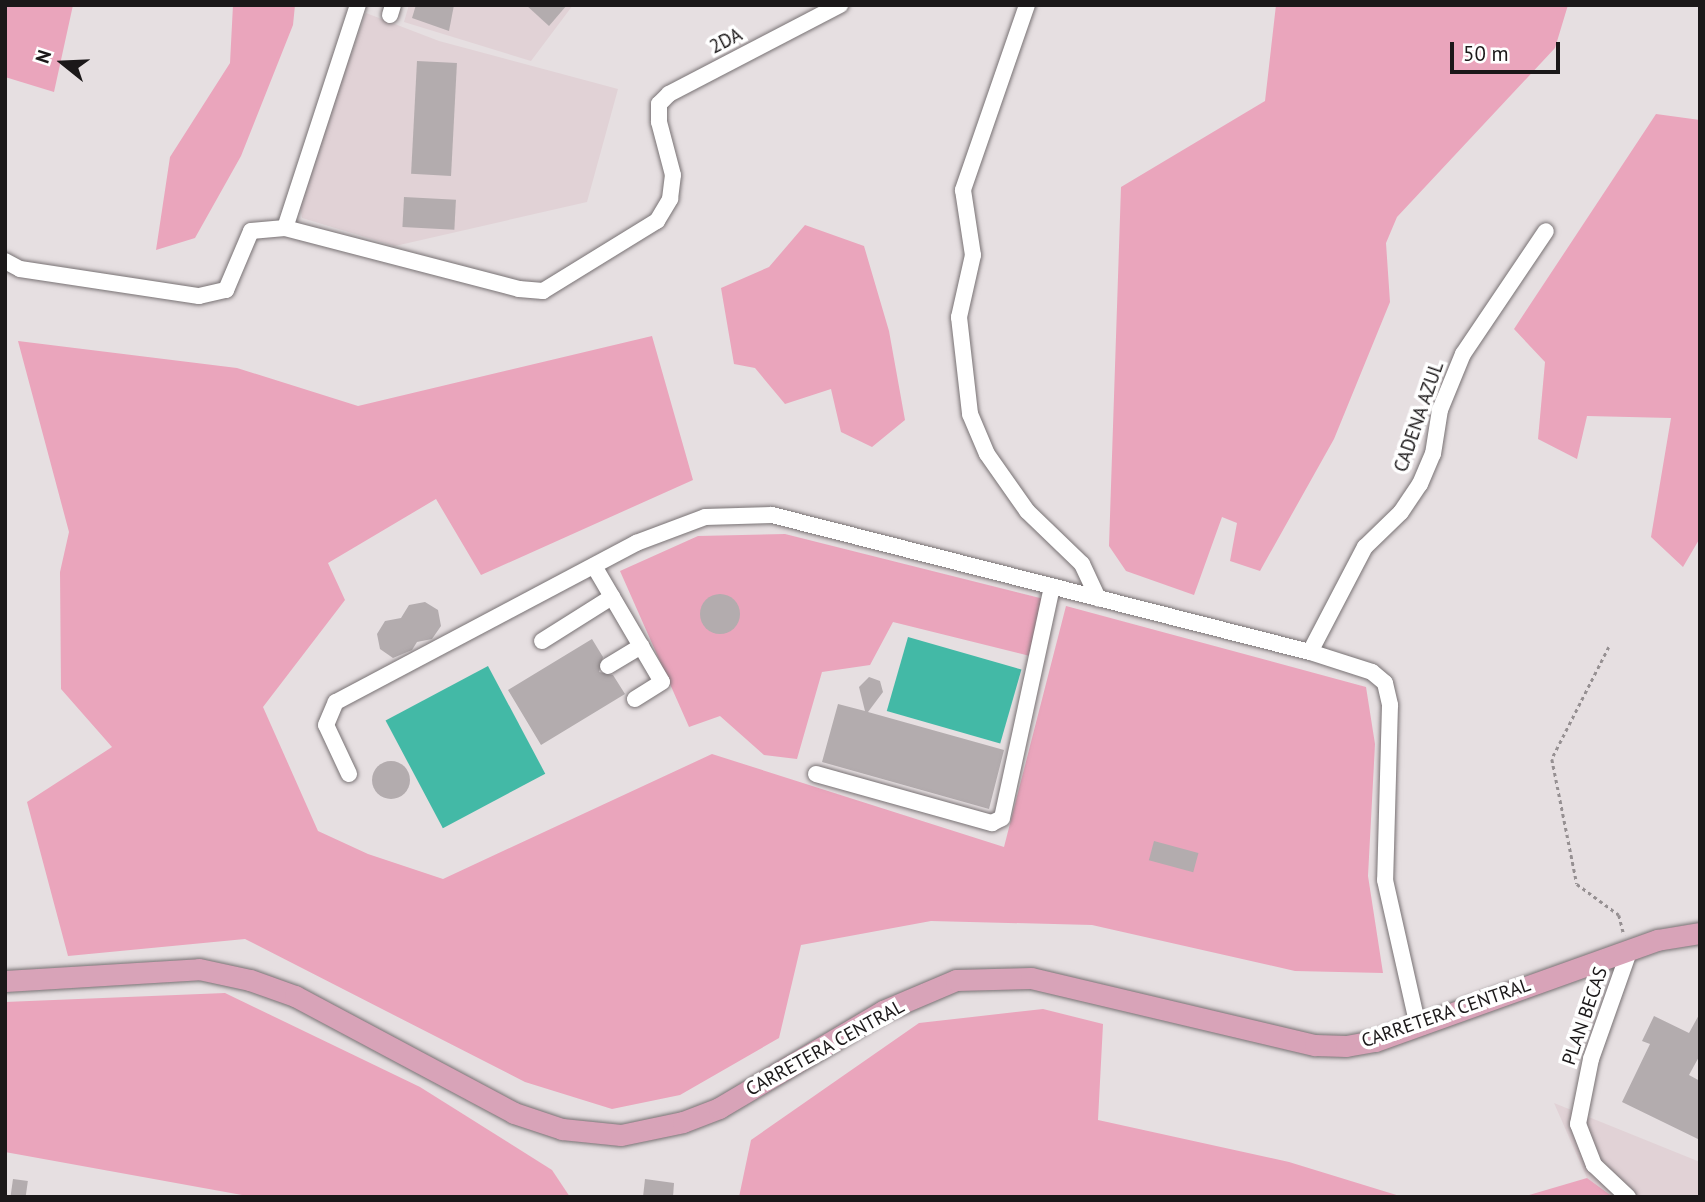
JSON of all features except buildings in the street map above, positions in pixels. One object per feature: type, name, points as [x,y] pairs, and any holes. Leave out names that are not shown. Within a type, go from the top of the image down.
[{"type":"main road","name":"CARRETERA CENTRAL","points":[[5,981],[200,968],[250,980],[295,996],[514,1113],[562,1129],[621,1135],[683,1122],[719,1108],[883,1011],[956,980],[1031,978],[1315,1045],[1375,1041],[1629,949],[1700,933]]},
{"type":"street","points":[[5,261],[20,269],[199,296],[226,290],[251,231],[285,228],[358,5]]},
{"type":"street","name":"2DA","points":[[285,228],[519,289],[542,291],[657,221],[670,199],[673,175],[659,122],[659,104],[669,94],[840,5]]},
{"type":"street","points":[[1027,5],[963,190],[973,255],[959,317],[970,414],[988,454],[1027,511],[1082,564],[1098,599]]},
{"type":"street","name":"CADENA AZUL","points":[[1310,652],[1365,547],[1401,512],[1420,484],[1433,454],[1440,410],[1463,354],[1546,231]]},
{"type":"street","points":[[349,774],[326,725],[336,702],[636,543],[705,517],[772,515],[1310,652],[1372,672],[1385,683],[1390,705],[1385,880],[1418,1026]]},
{"type":"street","points":[[594,566],[662,682],[635,699]]},
{"type":"street","points":[[816,774],[992,823],[1002,818],[1052,587]]},
{"type":"street","points":[[542,641],[612,597]]},
{"type":"street","points":[[608,666],[641,646]]},
{"type":"street","name":"PLAN BECAS","points":[[1628,1197],[1594,1165],[1584,1147],[1578,1124],[1581,1096],[1629,949]]},
{"type":"path","points":[[1609,647],[1552,759],[1577,884],[1619,915],[1629,949]]},
{"type":"shaded area","points":[[5,5],[73,5],[54,92],[5,77]]},
{"type":"shaded area","points":[[233,5],[295,5],[293,25],[241,156],[195,238],[156,250],[170,157],[230,63]]},
{"type":"shaded area","points":[[409,5],[573,5],[531,61],[404,22]]},
{"type":"shaded area","points":[[1276,5],[1568,5],[1555,48],[1397,217],[1386,243],[1390,302],[1334,439],[1260,571],[1230,561],[1237,523],[1222,517],[1194,595],[1126,571],[1109,546],[1121,187],[1265,101]]},
{"type":"shaded area","points":[[366,13],[439,41],[618,89],[587,202],[395,246],[302,218],[299,197]]},
{"type":"shaded area","points":[[1656,114],[1700,120],[1700,538],[1683,567],[1651,537],[1671,418],[1587,416],[1577,459],[1538,439],[1545,362],[1514,329]]},
{"type":"shaded area","points":[[805,225],[864,246],[889,331],[905,420],[872,447],[841,432],[831,389],[785,404],[755,368],[734,364],[721,288],[769,267]]},
{"type":"shaded area","points":[[652,336],[693,480],[481,575],[436,499],[328,563],[345,600],[263,707],[318,831],[368,854],[443,879],[712,754],[1004,847],[1066,606],[1366,687],[1375,744],[1368,876],[1383,973],[1295,971],[1092,925],[931,921],[801,945],[779,1038],[680,1095],[612,1109],[525,1082],[245,939],[68,956],[27,802],[112,747],[61,689],[60,572],[69,532],[18,341],[237,368],[358,406]]},
{"type":"shaded area","points":[[785,534],[1044,599],[1030,656],[893,622],[870,665],[822,672],[797,759],[764,755],[720,716],[689,727],[620,571],[698,536]]},
{"type":"shaded area","points":[[908,637],[1021,670],[1000,744],[887,711]]},
{"type":"shaded area","points":[[488,666],[545,774],[443,828],[386,720]]},
{"type":"shaded area","points":[[225,993],[420,1087],[552,1170],[570,1197],[253,1197],[5,1152],[5,1002]]},
{"type":"shaded area","points":[[1043,1009],[1103,1024],[1098,1120],[1289,1162],[1403,1197],[739,1197],[751,1140],[919,1023]]},
{"type":"shaded area","points":[[1554,1103],[1700,1162],[1700,1197],[1613,1197],[1587,1178]]},
{"type":"shaded area","points":[[1587,1178],[1613,1197],[1522,1197]]}]
